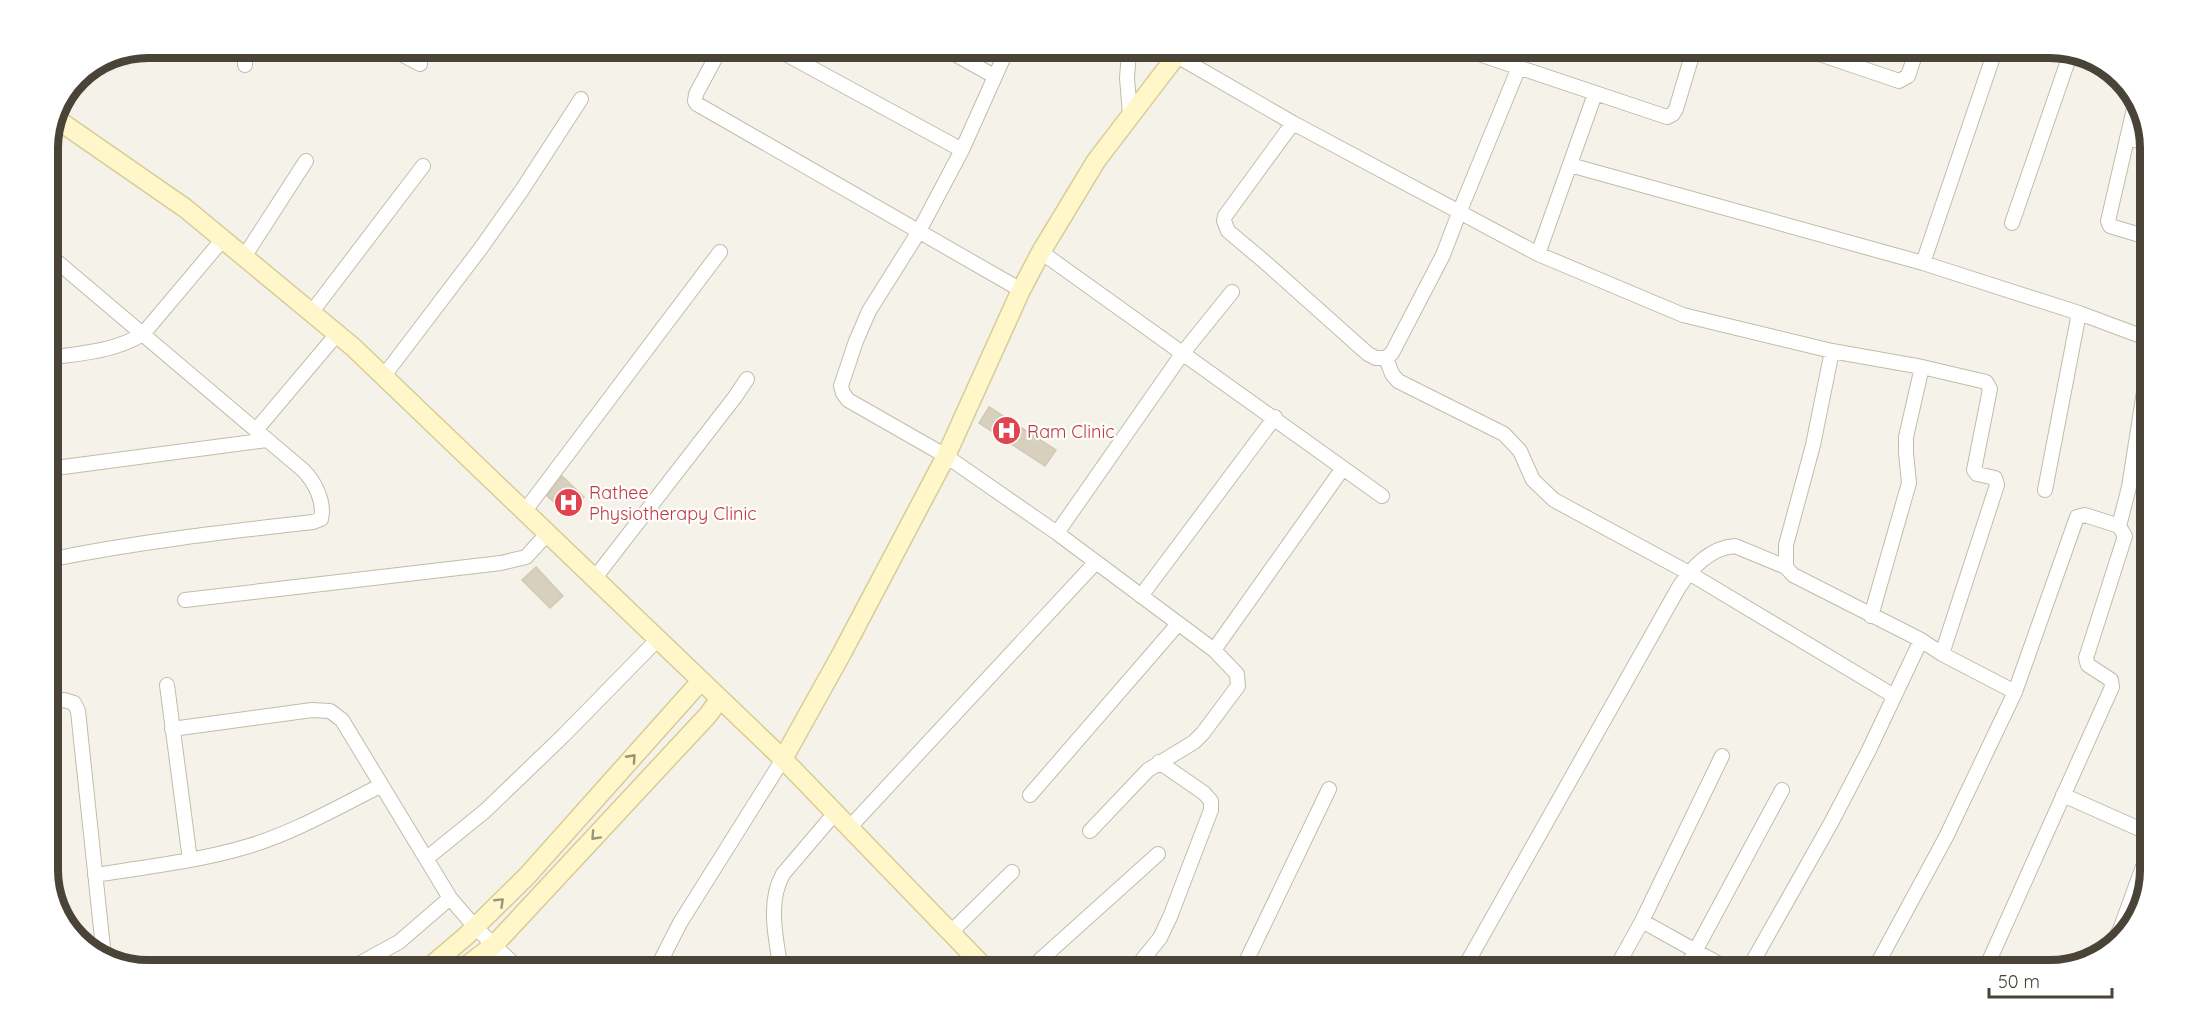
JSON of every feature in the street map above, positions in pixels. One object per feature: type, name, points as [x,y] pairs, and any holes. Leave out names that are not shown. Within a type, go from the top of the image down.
[{"type":"street","points":[[410,59],[420,64]]},
{"type":"street","points":[[715,59],[696,94],[697,104],[918,233],[1021,290]]},
{"type":"street","points":[[795,59],[962,150]]},
{"type":"street","points":[[964,59],[994,76]]},
{"type":"street","points":[[1002,59],[962,150],[918,233],[869,312],[856,341],[841,386],[848,400],[946,456],[1057,532],[1214,650],[1235,670],[1239,677],[1238,686],[1199,738],[1148,770],[1090,831]]},
{"type":"street","points":[[1128,59],[1127,78],[1130,114]]},
{"type":"street","points":[[662,959],[680,923],[783,759],[842,653],[946,456],[1021,290],[1041,252],[1096,160],[1174,59]]},
{"type":"street","points":[[1186,59],[1293,123],[1538,254],[1683,315],[1832,351],[1980,379],[1988,384],[1990,389],[1974,470],[1977,474],[1992,476],[1997,481],[1992,504],[1942,654]]},
{"type":"street","points":[[1495,59],[1663,116],[1671,116],[1677,106],[1691,59]]},
{"type":"street","points":[[1839,59],[1899,81],[1908,76],[1913,59]]},
{"type":"street","points":[[1923,263],[1992,59]]},
{"type":"street","points":[[2012,223],[2068,60]]},
{"type":"street","points":[[1293,123],[1225,216],[1225,226],[1368,354],[1376,358],[1386,358],[1392,353],[1451,238],[1459,213],[1519,67]]},
{"type":"street","points":[[1538,254],[1595,94]]},
{"type":"street","points":[[384,377],[481,248],[581,99]]},
{"type":"street","points":[[2133,113],[2108,216],[2109,224],[2116,230],[2140,236]]},
{"type":"street","points":[[63,123],[185,208],[337,334],[783,759],[977,959]]},
{"type":"street","points":[[2127,138],[2140,141]]},
{"type":"street","points":[[244,257],[306,161]]},
{"type":"street","points":[[1570,165],[1923,263],[2079,313],[2140,336]]},
{"type":"street","points":[[311,313],[423,166]]},
{"type":"street","points":[[59,357],[104,351],[126,344],[143,334],[223,238]]},
{"type":"street","points":[[524,512],[720,252]]},
{"type":"street","points":[[1041,252],[1182,354],[1275,417],[1382,496]]},
{"type":"street","points":[[59,263],[312,480],[318,493],[322,514],[321,519],[313,522],[200,534],[59,558]]},
{"type":"street","points":[[1057,532],[1182,354],[1232,292]]},
{"type":"street","points":[[2045,490],[2079,313]]},
{"type":"street","points":[[59,467],[262,435],[337,334]]},
{"type":"street","points":[[1786,567],[1786,545],[1813,445],[1832,351]]},
{"type":"street","points":[[1386,358],[1392,374],[1398,381],[1504,434],[1520,451],[1533,480],[1554,500],[1689,573],[1894,696]]},
{"type":"street","points":[[1871,616],[1909,483],[1906,437],[1922,367]]},
{"type":"street","points":[[594,579],[747,379]]},
{"type":"street","points":[[1140,596],[1275,417]]},
{"type":"street","points":[[2119,526],[2129,487],[2140,417]]},
{"type":"street","points":[[1214,650],[1343,468]]},
{"type":"street","points":[[1880,959],[1946,837],[2015,692],[2078,516],[2085,514],[2119,526],[2124,532],[2125,539],[2086,658],[2088,665],[2111,680],[2112,687],[1990,959]]},
{"type":"street","points":[[185,600],[501,563],[523,558],[547,534]]},
{"type":"street","points":[[1469,959],[1663,614],[1689,573],[1700,562],[1726,547],[1743,549],[1786,567],[1793,575],[1921,640],[1942,654],[2015,692]]},
{"type":"street","points":[[849,828],[1096,562]]},
{"type":"street","points":[[1030,795],[1178,624]]},
{"type":"street","points":[[427,858],[485,811],[564,735],[657,639]]},
{"type":"street","points":[[1754,959],[1831,823],[1868,752],[1921,640]]},
{"type":"street","points":[[439,959],[527,876],[700,682]]},
{"type":"street","points":[[167,684],[190,860]]},
{"type":"street","points":[[475,959],[495,944],[719,700]]},
{"type":"street","points":[[59,701],[74,703],[78,711],[103,946]]},
{"type":"street","points":[[172,729],[312,710],[330,711],[342,720],[450,898],[507,959]]},
{"type":"street","points":[[1621,959],[1642,921],[1722,756]]},
{"type":"street","points":[[1143,959],[1160,938],[1170,917],[1211,810],[1211,801],[1204,793],[1159,762]]},
{"type":"street","points":[[95,875],[190,860],[251,845],[309,822],[380,786]]},
{"type":"street","points":[[1247,959],[1329,789]]},
{"type":"street","points":[[1691,959],[1782,790]]},
{"type":"street","points":[[2063,795],[2140,829]]},
{"type":"street","points":[[780,959],[774,906],[776,888],[783,874],[835,813]]},
{"type":"street","points":[[1041,959],[1158,854]]},
{"type":"street","points":[[951,932],[1012,872]]},
{"type":"street","points":[[2123,922],[2140,876]]},
{"type":"street","points":[[368,959],[399,942],[450,898]]},
{"type":"street","points":[[1642,921],[1711,959]]},
{"type":"building","points":[[989,407],[1056,450],[1045,466],[979,423]]},
{"type":"building","points":[[562,476],[584,497],[568,515],[547,496]]},
{"type":"building","points":[[536,567],[563,596],[550,608],[522,580]]},
{"type":"place","name":"Ram Clinic","points":[[1006,431]]},
{"type":"place","name":"Rathee Physiotherapy Clinic","points":[[568,502]]}]
